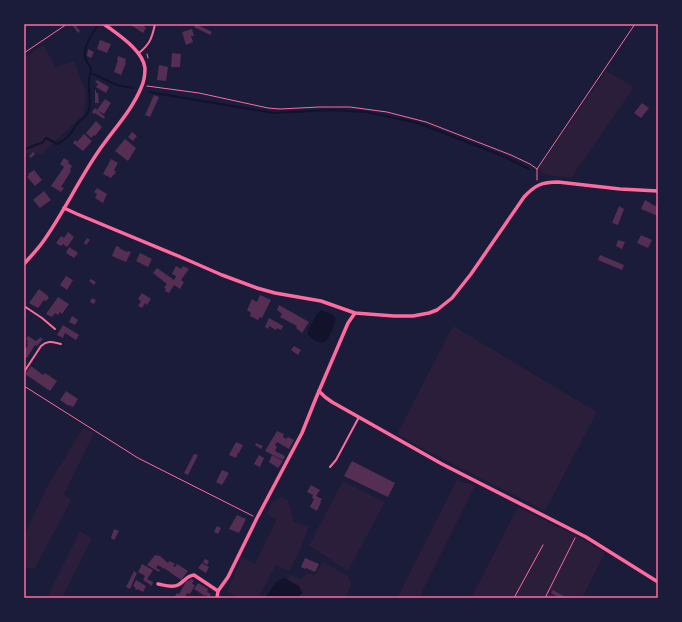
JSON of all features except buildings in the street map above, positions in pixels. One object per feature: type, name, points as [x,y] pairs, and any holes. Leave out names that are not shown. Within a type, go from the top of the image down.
[{"type":"street","points":[[24,264],[41,244],[98,151],[130,107],[144,81],[145,66],[139,53],[105,24]]},
{"type":"street","points":[[64,208],[256,288],[321,301],[355,313],[413,316],[437,310],[452,298],[471,274],[524,197],[533,188],[548,182],[558,182],[620,189],[658,191]]},
{"type":"street","points":[[217,598],[218,591],[228,577],[302,433],[348,323],[355,313]]},
{"type":"street","points":[[319,390],[325,397],[359,417],[442,464],[586,537],[658,582]]},
{"type":"street","points":[[158,584],[173,586],[177,585],[185,578],[194,575],[218,591]]},
{"type":"lane","points":[[139,53],[152,38],[156,24]]},
{"type":"lane","points":[[24,306],[55,329]]},
{"type":"lane","points":[[24,372],[44,343],[48,341],[61,344]]},
{"type":"lane","points":[[330,467],[336,460],[359,417]]},
{"type":"path","points":[[24,53],[67,24]]},
{"type":"path","points":[[539,185],[537,169],[635,24]]},
{"type":"path","points":[[147,86],[199,93],[268,108],[350,107],[386,112],[426,122],[511,155],[537,169]]},
{"type":"path","points":[[24,386],[138,458],[257,518]]},
{"type":"path","points":[[545,598],[575,538]]},
{"type":"path","points":[[514,598],[543,545]]},
{"type":"shaded area","points":[[43,45],[56,67],[74,61],[86,92],[84,114],[42,154],[26,153],[24,149],[24,58]]},
{"type":"shaded area","points":[[606,71],[634,87],[571,178],[541,173],[539,168]]},
{"type":"shaded area","points":[[321,310],[333,314],[335,317],[334,327],[324,342],[313,339],[308,334],[308,329]]},
{"type":"shaded area","points":[[453,326],[597,412],[545,511],[419,447],[397,434]]},
{"type":"shaded area","points":[[83,428],[94,433],[64,494],[71,500],[35,568],[30,569],[24,566],[24,536],[48,485]]},
{"type":"shaded area","points":[[457,480],[475,486],[419,598],[397,598]]},
{"type":"shaded area","points":[[343,481],[385,502],[348,571],[309,545]]},
{"type":"shaded area","points":[[282,497],[288,500],[294,522],[309,526],[299,553],[289,571],[276,565],[258,598],[239,598],[227,591],[242,557],[255,564],[276,520],[267,514],[269,508],[272,503]]},
{"type":"shaded area","points":[[518,507],[584,540],[605,553],[582,598],[471,598]]},
{"type":"shaded area","points":[[80,531],[92,538],[62,598],[55,598],[48,595]]},
{"type":"shaded area","points":[[323,562],[347,575],[352,584],[345,598],[298,598],[302,593],[299,587],[287,580],[290,575],[300,579],[308,573],[315,575]]},
{"type":"shaded area","points":[[284,578],[299,586],[302,593],[298,598],[265,598],[276,582]]},
{"type":"waterway","points":[[24,150],[42,143],[46,138],[57,144],[68,136],[73,131],[77,123],[86,116],[90,106],[89,80],[91,69],[86,60],[85,51],[88,41],[99,24]]},
{"type":"waterway","points":[[90,74],[117,85],[133,88]]},
{"type":"waterway","points":[[149,92],[273,113],[332,110],[366,112],[418,123],[503,156],[529,169]]}]
